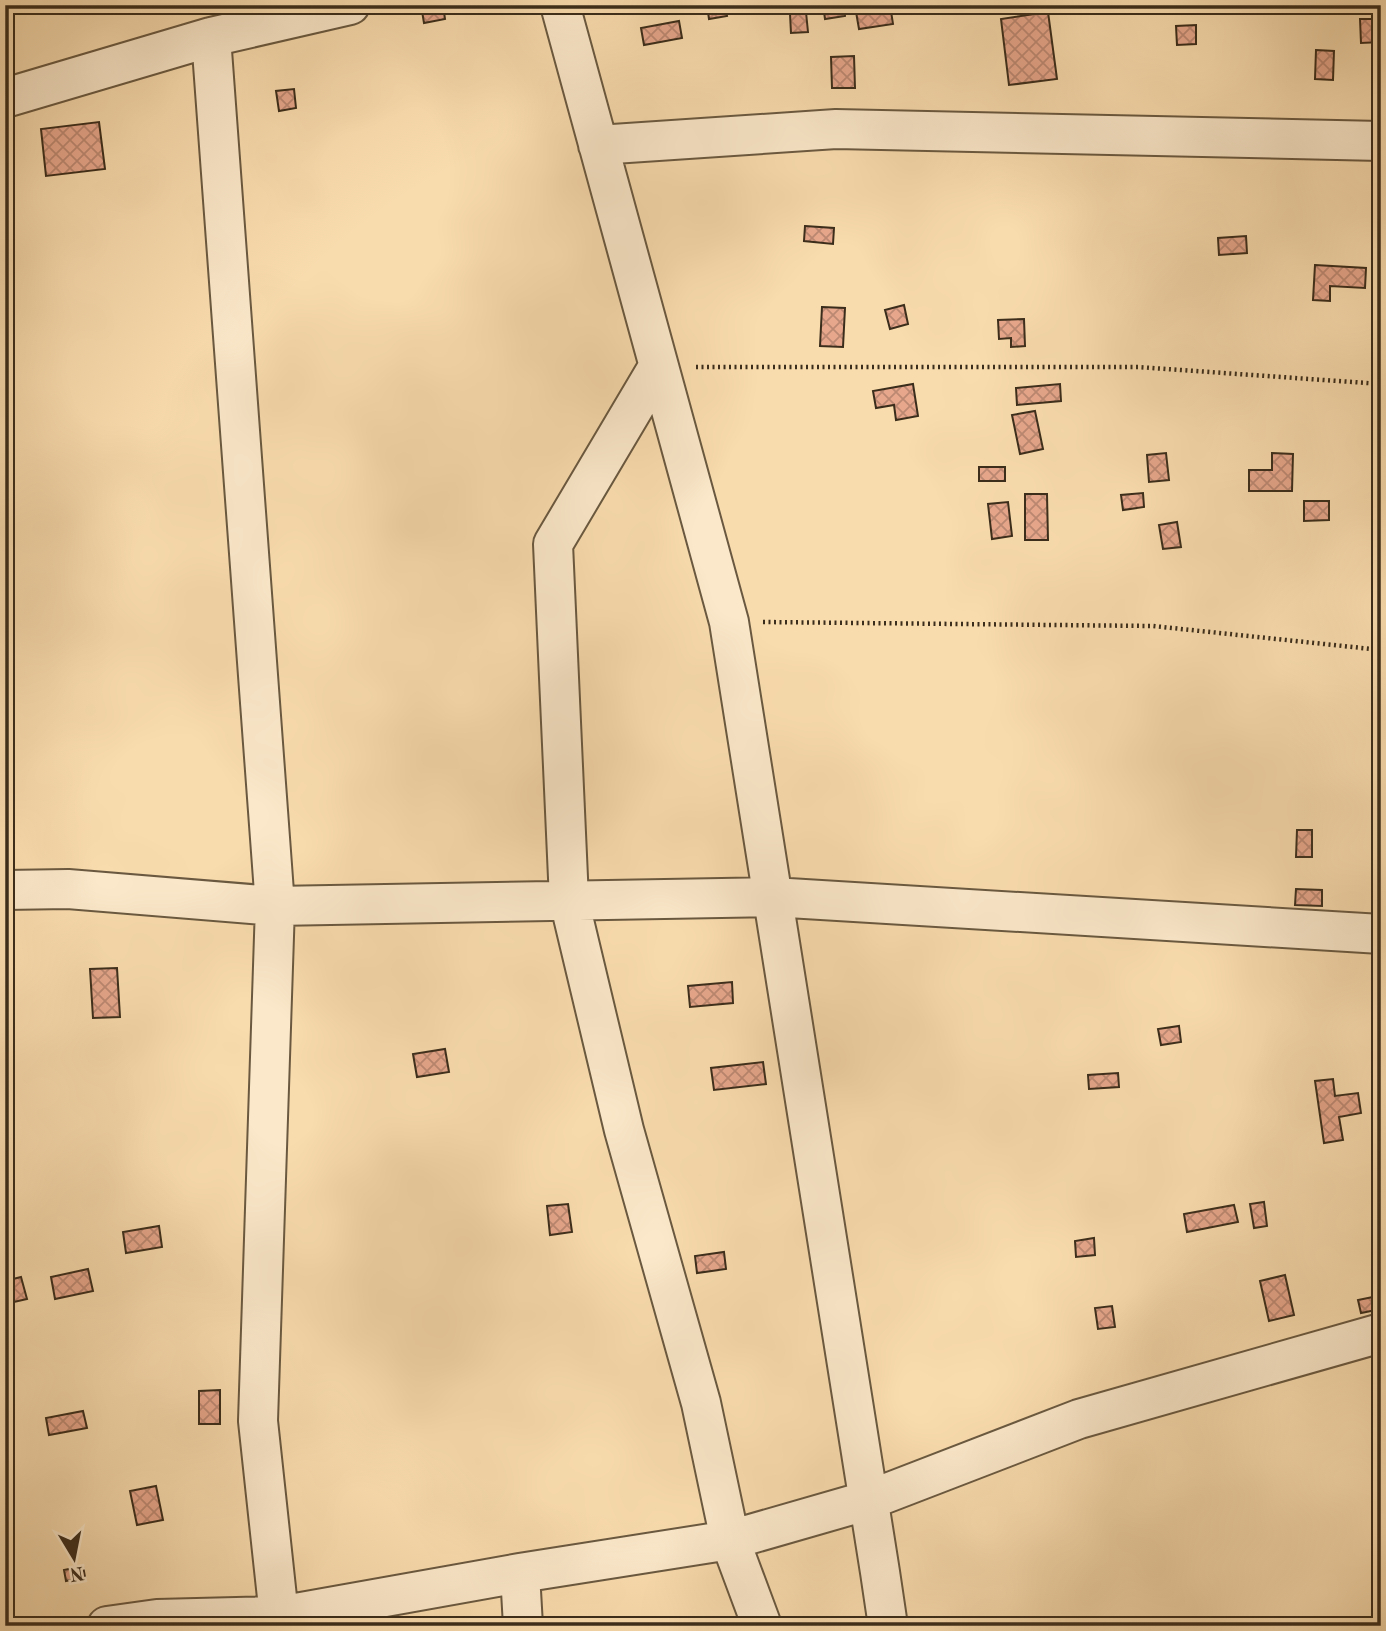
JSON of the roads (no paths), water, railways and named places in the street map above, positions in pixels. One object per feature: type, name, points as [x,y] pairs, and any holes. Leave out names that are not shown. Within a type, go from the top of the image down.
[{"type":"street","points":[[5,98],[211,37],[350,5]]},
{"type":"street","points":[[560,5],[729,622],[888,1626]]},
{"type":"street","points":[[211,37],[275,906],[258,1421],[279,1621]]},
{"type":"street","points":[[598,145],[836,129],[1381,141]]},
{"type":"street","points":[[658,367],[553,544],[569,900],[624,1130],[701,1402],[730,1540],[762,1626]]},
{"type":"street","points":[[5,890],[68,889],[275,906],[772,897],[1381,934]]},
{"type":"street","points":[[107,1626],[157,1619],[279,1621],[520,1573],[730,1540],[869,1500],[1079,1419],[1381,1332]]},
{"type":"street","points":[[520,1573],[523,1626]]}]
